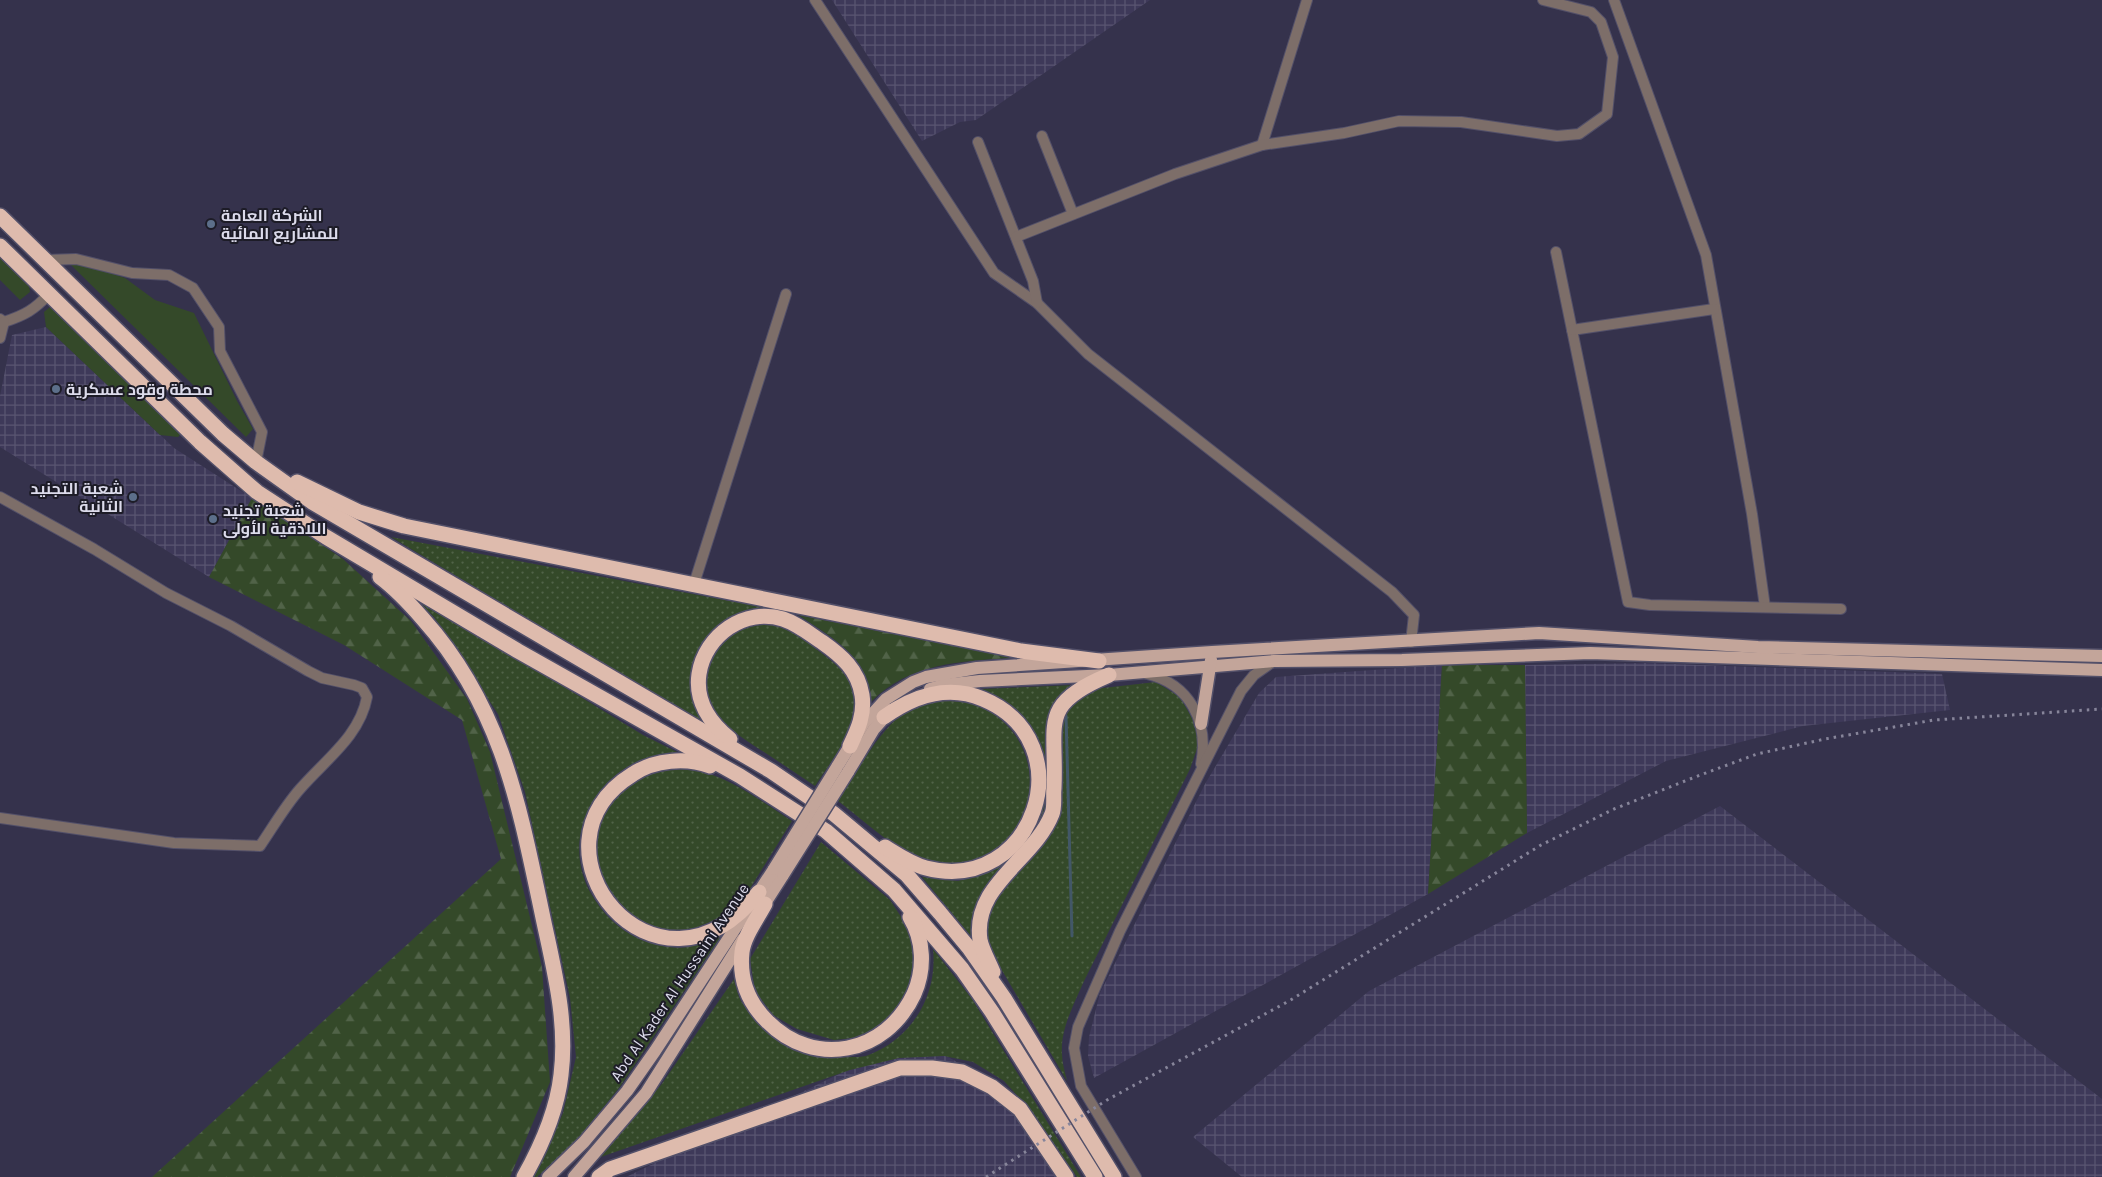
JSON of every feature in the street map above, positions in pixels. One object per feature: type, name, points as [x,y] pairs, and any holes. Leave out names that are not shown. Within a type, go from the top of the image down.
[{"type":"highway","points":[[0,216],[223,434],[256,462],[312,502],[771,771],[834,814],[911,862],[924,868],[952,871],[979,866],[1004,853],[1014,844],[1030,821],[1038,795],[1038,767],[1035,754],[1026,735],[1013,719],[1003,710],[978,696],[950,692],[922,696],[909,701],[884,717]]},
{"type":"highway","points":[[0,246],[226,465],[257,492],[326,537],[518,651],[740,776],[826,831],[894,890],[962,969],[992,1012],[1095,1177]]},
{"type":"highway","points":[[256,462],[359,512],[404,526],[1022,651],[1098,661]]},
{"type":"highway","points":[[326,537],[387,582],[433,630],[473,687],[505,759],[519,806],[555,976],[561,1016],[563,1048],[557,1098],[548,1130],[524,1177]]},
{"type":"highway","points":[[771,771],[715,726],[708,717],[700,698],[699,676],[709,646],[723,631],[741,621],[756,617],[771,617],[791,622],[844,658],[856,675],[862,700],[860,725],[850,746]]},
{"type":"highway","points":[[1004,998],[980,940],[981,915],[989,894],[1041,836],[1052,813],[1054,727],[1059,709],[1066,698],[1083,686],[1109,675]]},
{"type":"highway","points":[[740,776],[692,761],[663,763],[635,772],[614,788],[597,813],[590,839],[590,865],[599,890],[614,912],[637,928],[665,938],[694,938],[722,928],[762,898]]},
{"type":"highway","points":[[834,814],[907,875],[969,948],[1004,998],[1114,1177]]},
{"type":"highway","points":[[762,898],[742,951],[743,980],[748,996],[756,1009],[772,1026],[788,1038],[806,1047],[824,1050],[841,1049],[858,1046],[889,1029],[900,1017],[918,985],[922,965],[918,930],[894,890]]},
{"type":"highway","points":[[599,1177],[610,1169],[900,1068],[932,1068],[962,1072],[992,1087],[1020,1109],[1066,1177]]},
{"type":"main road","points":[[843,769],[850,746],[864,724],[886,699],[913,682],[926,677],[976,668],[1539,633],[1758,647],[2102,656]]},
{"type":"main road","points":[[1201,724],[1212,652]]},
{"type":"main road","points":[[843,769],[884,717],[906,699],[920,692],[944,685],[980,681],[1142,673],[1274,661],[1402,660],[1590,653],[2102,670]]},
{"type":"main road","name":"Abd Al Kader Al Hussaini Avenue","points":[[574,1177],[646,1093],[762,898],[843,769]]},
{"type":"main road","name":"Abd Al Kader Al Hussaini Avenue","points":[[548,1177],[584,1142],[627,1091],[762,898]]},
{"type":"street","points":[[815,0],[994,273],[1037,303],[1088,354],[1392,592],[1414,615],[1411,642]]},
{"type":"street","points":[[1262,145],[1307,0]]},
{"type":"street","points":[[1016,236],[1175,174],[1262,145],[1344,133],[1399,121],[1461,122],[1556,136],[1579,134],[1607,114],[1613,57],[1602,22],[1591,12],[1543,0]]},
{"type":"street","points":[[1614,0],[1706,255],[1714,309],[1752,514],[1764,607]]},
{"type":"street","points":[[1042,136],[1073,214]]},
{"type":"street","points":[[978,142],[1033,281],[1037,303]]},
{"type":"street","points":[[1556,252],[1628,602],[1650,606],[1841,608]]},
{"type":"street","points":[[46,260],[76,258],[132,273],[169,274],[194,288],[219,327],[220,351],[262,432],[256,462]]},
{"type":"street","points":[[0,338],[2,320],[23,316],[35,308],[49,294]]},
{"type":"street","points":[[694,584],[786,294]]},
{"type":"street","points":[[1572,330],[1714,309]]},
{"type":"street","points":[[0,497],[308,671],[322,678],[354,684],[362,688],[367,696],[359,723],[347,739],[299,790],[260,846],[174,843],[0,818]]},
{"type":"street","points":[[1136,1177],[1081,1086],[1074,1048],[1078,1027],[1120,931],[1242,691],[1254,675],[1274,661]]},
{"type":"street","points":[[1142,673],[1158,676],[1186,696],[1195,710],[1201,724],[1204,747],[1198,777]]},
{"type":"shaded area","points":[[832,0],[1150,0],[976,120],[960,122],[922,141]]},
{"type":"shaded area","points":[[46,327],[174,448],[252,498],[209,577],[0,447],[0,396],[12,335]]},
{"type":"shaded area","points":[[1648,663],[1942,674],[1950,710],[1803,726],[1666,761],[1527,833],[1525,665]]},
{"type":"shaded area","points":[[1442,665],[1428,894],[1094,1078],[1088,1056],[1089,1037],[1100,993],[1205,784],[1259,693],[1276,677]]},
{"type":"shaded area","points":[[1720,806],[2102,1099],[2102,1177],[1242,1177],[1193,1137],[1369,991]]},
{"type":"shaded area","points":[[932,1048],[1007,1090],[1062,1177],[626,1177],[864,1062]]},
{"type":"green space","points":[[0,258],[29,286],[30,292],[20,300],[0,280]]},
{"type":"green space","points":[[78,262],[125,278],[155,300],[194,313],[237,401],[253,429],[246,437],[71,265]]},
{"type":"green space","points":[[50,307],[181,434],[178,437],[160,435],[46,327],[44,312]]},
{"type":"green space","points":[[252,498],[343,559],[411,621],[467,699],[490,752],[542,967],[550,1082],[510,1177],[152,1177],[501,859],[462,720],[344,645],[209,577]]},
{"type":"green space","points":[[391,537],[767,608],[748,612],[725,622],[712,637],[697,666],[691,684],[691,693],[704,724]]},
{"type":"green space","points":[[407,591],[643,735],[679,753],[638,761],[620,772],[604,786],[592,803],[584,821],[580,841],[580,861],[585,881],[595,900],[611,920],[631,935],[652,943],[678,948],[697,945],[721,936],[619,1088],[578,1139],[537,1177],[534,1177],[563,1113],[576,1057],[570,998],[525,792],[498,714],[434,617]]},
{"type":"green space","points":[[798,615],[1013,658],[937,666],[902,679],[886,689],[871,702],[866,678],[853,656],[827,634]]},
{"type":"green space","points":[[767,624],[795,634],[808,643],[838,667],[852,685],[855,698],[855,712],[846,739],[815,786],[738,734],[717,714],[710,702],[707,688],[708,673],[714,656],[723,642],[743,629]]},
{"type":"green space","points":[[1442,665],[1525,665],[1527,833],[1428,894]]},
{"type":"green space","points":[[1156,682],[1180,697],[1193,720],[1199,743],[1190,769],[1085,979],[1069,1016],[1062,1045],[1062,1061],[1067,1081],[1000,967],[986,935],[986,914],[997,895],[1042,846],[1061,815],[1062,727],[1070,703],[1094,689]]},
{"type":"green space","points":[[1074,685],[1059,696],[1053,705],[1046,727],[1049,802],[1047,815],[1038,831],[998,874],[977,904],[973,922],[975,941],[922,877],[958,881],[984,873],[1008,861],[1030,836],[1042,809],[1045,768],[1043,760],[1017,715],[1000,699],[980,689]]},
{"type":"green space","points":[[949,700],[976,705],[1001,720],[1018,740],[1028,763],[1030,788],[1024,813],[1011,835],[991,852],[964,862],[940,864],[926,861],[904,851],[880,835],[838,801],[875,743],[893,722],[919,706]]},
{"type":"green space","points":[[677,768],[693,770],[723,779],[792,821],[749,890],[733,908],[718,919],[690,930],[670,931],[650,927],[633,920],[607,893],[594,850],[598,825],[607,806],[623,789],[644,776]]},
{"type":"green space","points":[[821,842],[890,900],[911,932],[916,951],[907,992],[892,1020],[871,1036],[834,1040],[797,1029],[773,1015],[755,991],[750,959]]},
{"type":"green space","points":[[933,949],[972,999],[1081,1177],[1077,1177],[1032,1112],[1004,1081],[973,1062],[944,1056],[899,1058],[850,1070],[595,1159],[661,1085],[734,979],[740,999],[748,1010],[765,1026],[796,1049],[812,1056],[866,1056],[882,1049],[896,1039],[908,1028],[918,1014],[926,999],[931,983]]},
{"type":"waterway","points":[[1066,716],[1072,936]]},
{"type":"railway","points":[[986,1177],[1107,1100],[1289,1001],[1541,845],[1614,809],[1757,754],[1825,739],[1934,720],[2102,709]]},
{"type":"place","name":"الشركة العامة للمشاريع المائية","points":[[211,224]]},
{"type":"place","name":"محطة وقود عسكرية","points":[[56,389]]},
{"type":"place","name":"شعبة التجنيد الثانية","points":[[133,497]]},
{"type":"place","name":"شعبة تجنيد اللاذقية الأولى","points":[[213,519]]}]
